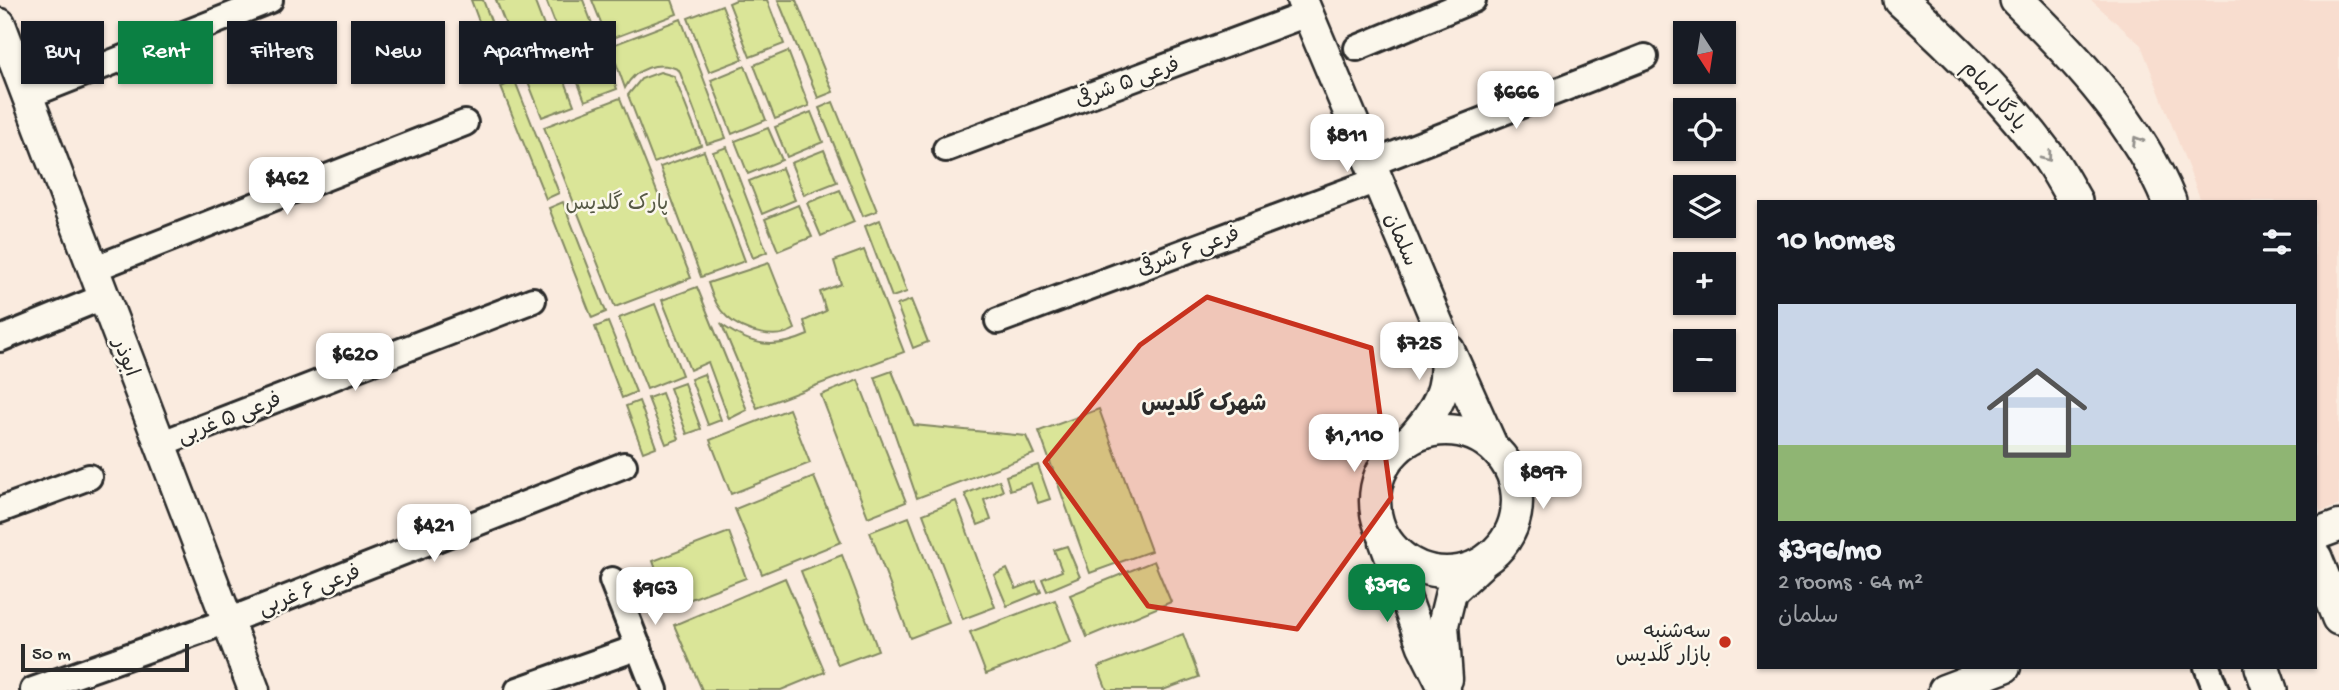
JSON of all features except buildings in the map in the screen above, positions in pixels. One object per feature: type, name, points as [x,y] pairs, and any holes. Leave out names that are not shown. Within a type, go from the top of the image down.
[{"type":"main road","name":"یادگار امام","points":[[1901,0],[1950,44],[1994,92],[2050,160],[2074,200]]},
{"type":"main road","points":[[2017,0],[2081,68],[2127,123],[2161,180],[2169,200]]},
{"type":"main road","points":[[2317,563],[2339,618]]},
{"type":"main road","points":[[2263,669],[2270,690]]},
{"type":"street","points":[[27,96],[270,0]]},
{"type":"street","points":[[1357,48],[1457,3]]},
{"type":"street","name":"فرعی ۵ شرقی","points":[[946,149],[1305,7]]},
{"type":"street","name":"سلمان","points":[[1305,7],[1440,329],[1447,358],[1444,388],[1432,416],[1412,438]]},
{"type":"street","name":"ابوذر","points":[[0,24],[254,690]]},
{"type":"street","name":"فرعی ۶ شرقی","points":[[998,321],[1374,172],[1646,57]]},
{"type":"street","points":[[93,269],[465,123]]},
{"type":"street","points":[[0,339],[103,297]]},
{"type":"street","name":"فرعی ۵ غربی","points":[[160,444],[533,300]]},
{"type":"street","points":[[1440,329],[1492,446]]},
{"type":"street","points":[[1453,430],[1474,435],[1492,446],[1508,463],[1516,485],[1518,508],[1512,531],[1499,550],[1451,592],[1443,625],[1446,690],[1423,646],[1383,535],[1376,514],[1375,492],[1388,461],[1412,438],[1433,431],[1453,430]]},
{"type":"street","name":"فرعی ۶ غربی","points":[[33,690],[228,621],[624,465]]},
{"type":"street","points":[[0,510],[89,477]]},
{"type":"street","points":[[2317,533],[2339,526]]},
{"type":"street","points":[[1383,535],[1396,553],[1415,566],[1437,572],[1459,572],[1480,564]]},
{"type":"street","points":[[612,580],[655,690]]},
{"type":"street","points":[[518,690],[639,647]]},
{"type":"street","points":[[1944,690],[2001,669]]},
{"type":"street","points":[[2208,669],[2216,690]]},
{"type":"highlighted area","points":[[1207,297],[1371,348],[1391,498],[1297,629],[1148,606],[1045,462],[1140,345]]},
{"type":"shaded area","points":[[2091,0],[2339,0],[2339,505],[2321,512],[2317,501],[2317,200],[2201,200],[2141,45]]},
{"type":"green space","points":[[471,0],[483,0],[491,21],[479,21]]},
{"type":"green space","points":[[496,0],[534,0],[542,21],[504,21]]},
{"type":"green space","points":[[546,0],[583,0],[591,21],[554,21]]},
{"type":"green space","points":[[592,0],[672,0],[677,14],[616,37],[616,21],[600,21]]},
{"type":"green space","points":[[736,0],[767,0],[784,44],[750,57],[729,3]]},
{"type":"green space","points":[[778,0],[796,0],[833,92],[818,98]]},
{"type":"green space","points":[[722,5],[743,59],[709,72],[688,18]]},
{"type":"green space","name":"پارک گلدیس","points":[[681,19],[726,138],[707,144],[679,70],[664,66],[648,68],[635,75],[625,88],[616,63],[616,44]]},
{"type":"green space","points":[[788,51],[809,106],[775,119],[754,65]]},
{"type":"green space","points":[[745,66],[766,120],[732,134],[711,80]]},
{"type":"green space","name":"پارک گلدیس","points":[[660,72],[674,76],[701,145],[654,163],[628,95],[641,79]]},
{"type":"green space","name":"پارک گلدیس","points":[[516,84],[559,193],[546,199],[501,87]]},
{"type":"green space","points":[[529,84],[566,84],[574,105],[542,117]]},
{"type":"green space","points":[[578,84],[615,84],[617,89],[585,101]]},
{"type":"green space","name":"پارک گلدیس","points":[[620,98],[691,278],[615,307],[544,127]]},
{"type":"green space","points":[[833,102],[877,211],[863,216],[819,108]]},
{"type":"green space","points":[[811,112],[823,142],[787,157],[775,127]]},
{"type":"green space","points":[[768,128],[782,160],[748,174],[735,141]]},
{"type":"green space","name":"پارک گلدیس","points":[[727,147],[767,252],[753,258],[713,152]]},
{"type":"green space","points":[[824,150],[837,182],[804,195],[791,163]]},
{"type":"green space","name":"پارک گلدیس","points":[[704,151],[745,261],[701,277],[660,167]]},
{"type":"green space","points":[[782,168],[795,200],[762,214],[749,181]]},
{"type":"green space","points":[[840,190],[854,222],[821,236],[807,203]]},
{"type":"green space","name":"پارک گلدیس","points":[[563,202],[606,312],[592,318],[549,208]]},
{"type":"green space","points":[[798,205],[812,237],[778,251],[765,219]]},
{"type":"green space","points":[[880,220],[907,292],[892,297],[865,226]]},
{"type":"green space","points":[[864,250],[904,352],[757,408],[722,325],[743,338],[764,344],[784,343],[808,335],[804,321],[826,311],[820,292],[841,284],[834,261]]},
{"type":"green space","points":[[769,263],[795,329],[787,333],[760,333],[734,322],[718,306],[708,283]]},
{"type":"green space","points":[[697,287],[747,410],[729,419],[708,362],[690,370],[662,300]]},
{"type":"green space","points":[[911,300],[928,342],[913,348],[897,305]]},
{"type":"green space","points":[[655,304],[682,375],[647,389],[619,318]]},
{"type":"green space","points":[[608,322],[636,392],[622,398],[595,327]]},
{"type":"green space","points":[[892,371],[914,425],[1026,436],[1034,454],[917,498],[875,377]]},
{"type":"green space","points":[[704,374],[721,420],[708,425],[691,379]]},
{"type":"green space","points":[[858,380],[906,502],[868,517],[821,395]]},
{"type":"green space","points":[[684,383],[701,429],[687,434],[670,388]]},
{"type":"green space","points":[[662,393],[679,439],[666,444],[648,398]]},
{"type":"green space","points":[[639,401],[656,447],[643,452],[626,406]]},
{"type":"green space","points":[[789,409],[810,463],[731,494],[710,440]]},
{"type":"green space","points":[[1099,409],[1151,551],[1090,573],[1039,431]]},
{"type":"green space","points":[[1038,465],[1050,499],[1038,503],[1031,483],[1010,490],[1006,476]]},
{"type":"green space","points":[[814,477],[841,542],[762,574],[735,509]]},
{"type":"green space","points":[[999,480],[1003,491],[984,500],[991,520],[978,525],[965,494]]},
{"type":"green space","points":[[956,501],[995,607],[963,619],[923,514]]},
{"type":"green space","points":[[909,517],[949,623],[910,638],[870,532]]},
{"type":"green space","points":[[729,532],[746,578],[670,607],[653,561]]},
{"type":"green space","points":[[1067,546],[1080,577],[1047,591],[1042,579],[1062,571],[1054,550]]},
{"type":"green space","points":[[842,555],[878,650],[838,665],[801,571]]},
{"type":"green space","points":[[1154,561],[1171,602],[1087,637],[1070,595]]},
{"type":"green space","points":[[1007,569],[1016,589],[1036,581],[1041,592],[1007,606],[994,575]]},
{"type":"green space","points":[[785,578],[825,672],[781,690],[702,690],[674,625]]},
{"type":"green space","points":[[1055,600],[1071,642],[986,674],[970,632]]},
{"type":"green space","points":[[1183,634],[1199,677],[1163,690],[1107,690],[1098,667]]},
{"type":"place","name":"سه‌شنبه بازار گلدیس","points":[[1725,642]]},
{"type":"district","name":"شهرک گلدیس","points":[[1204,402]]}]
